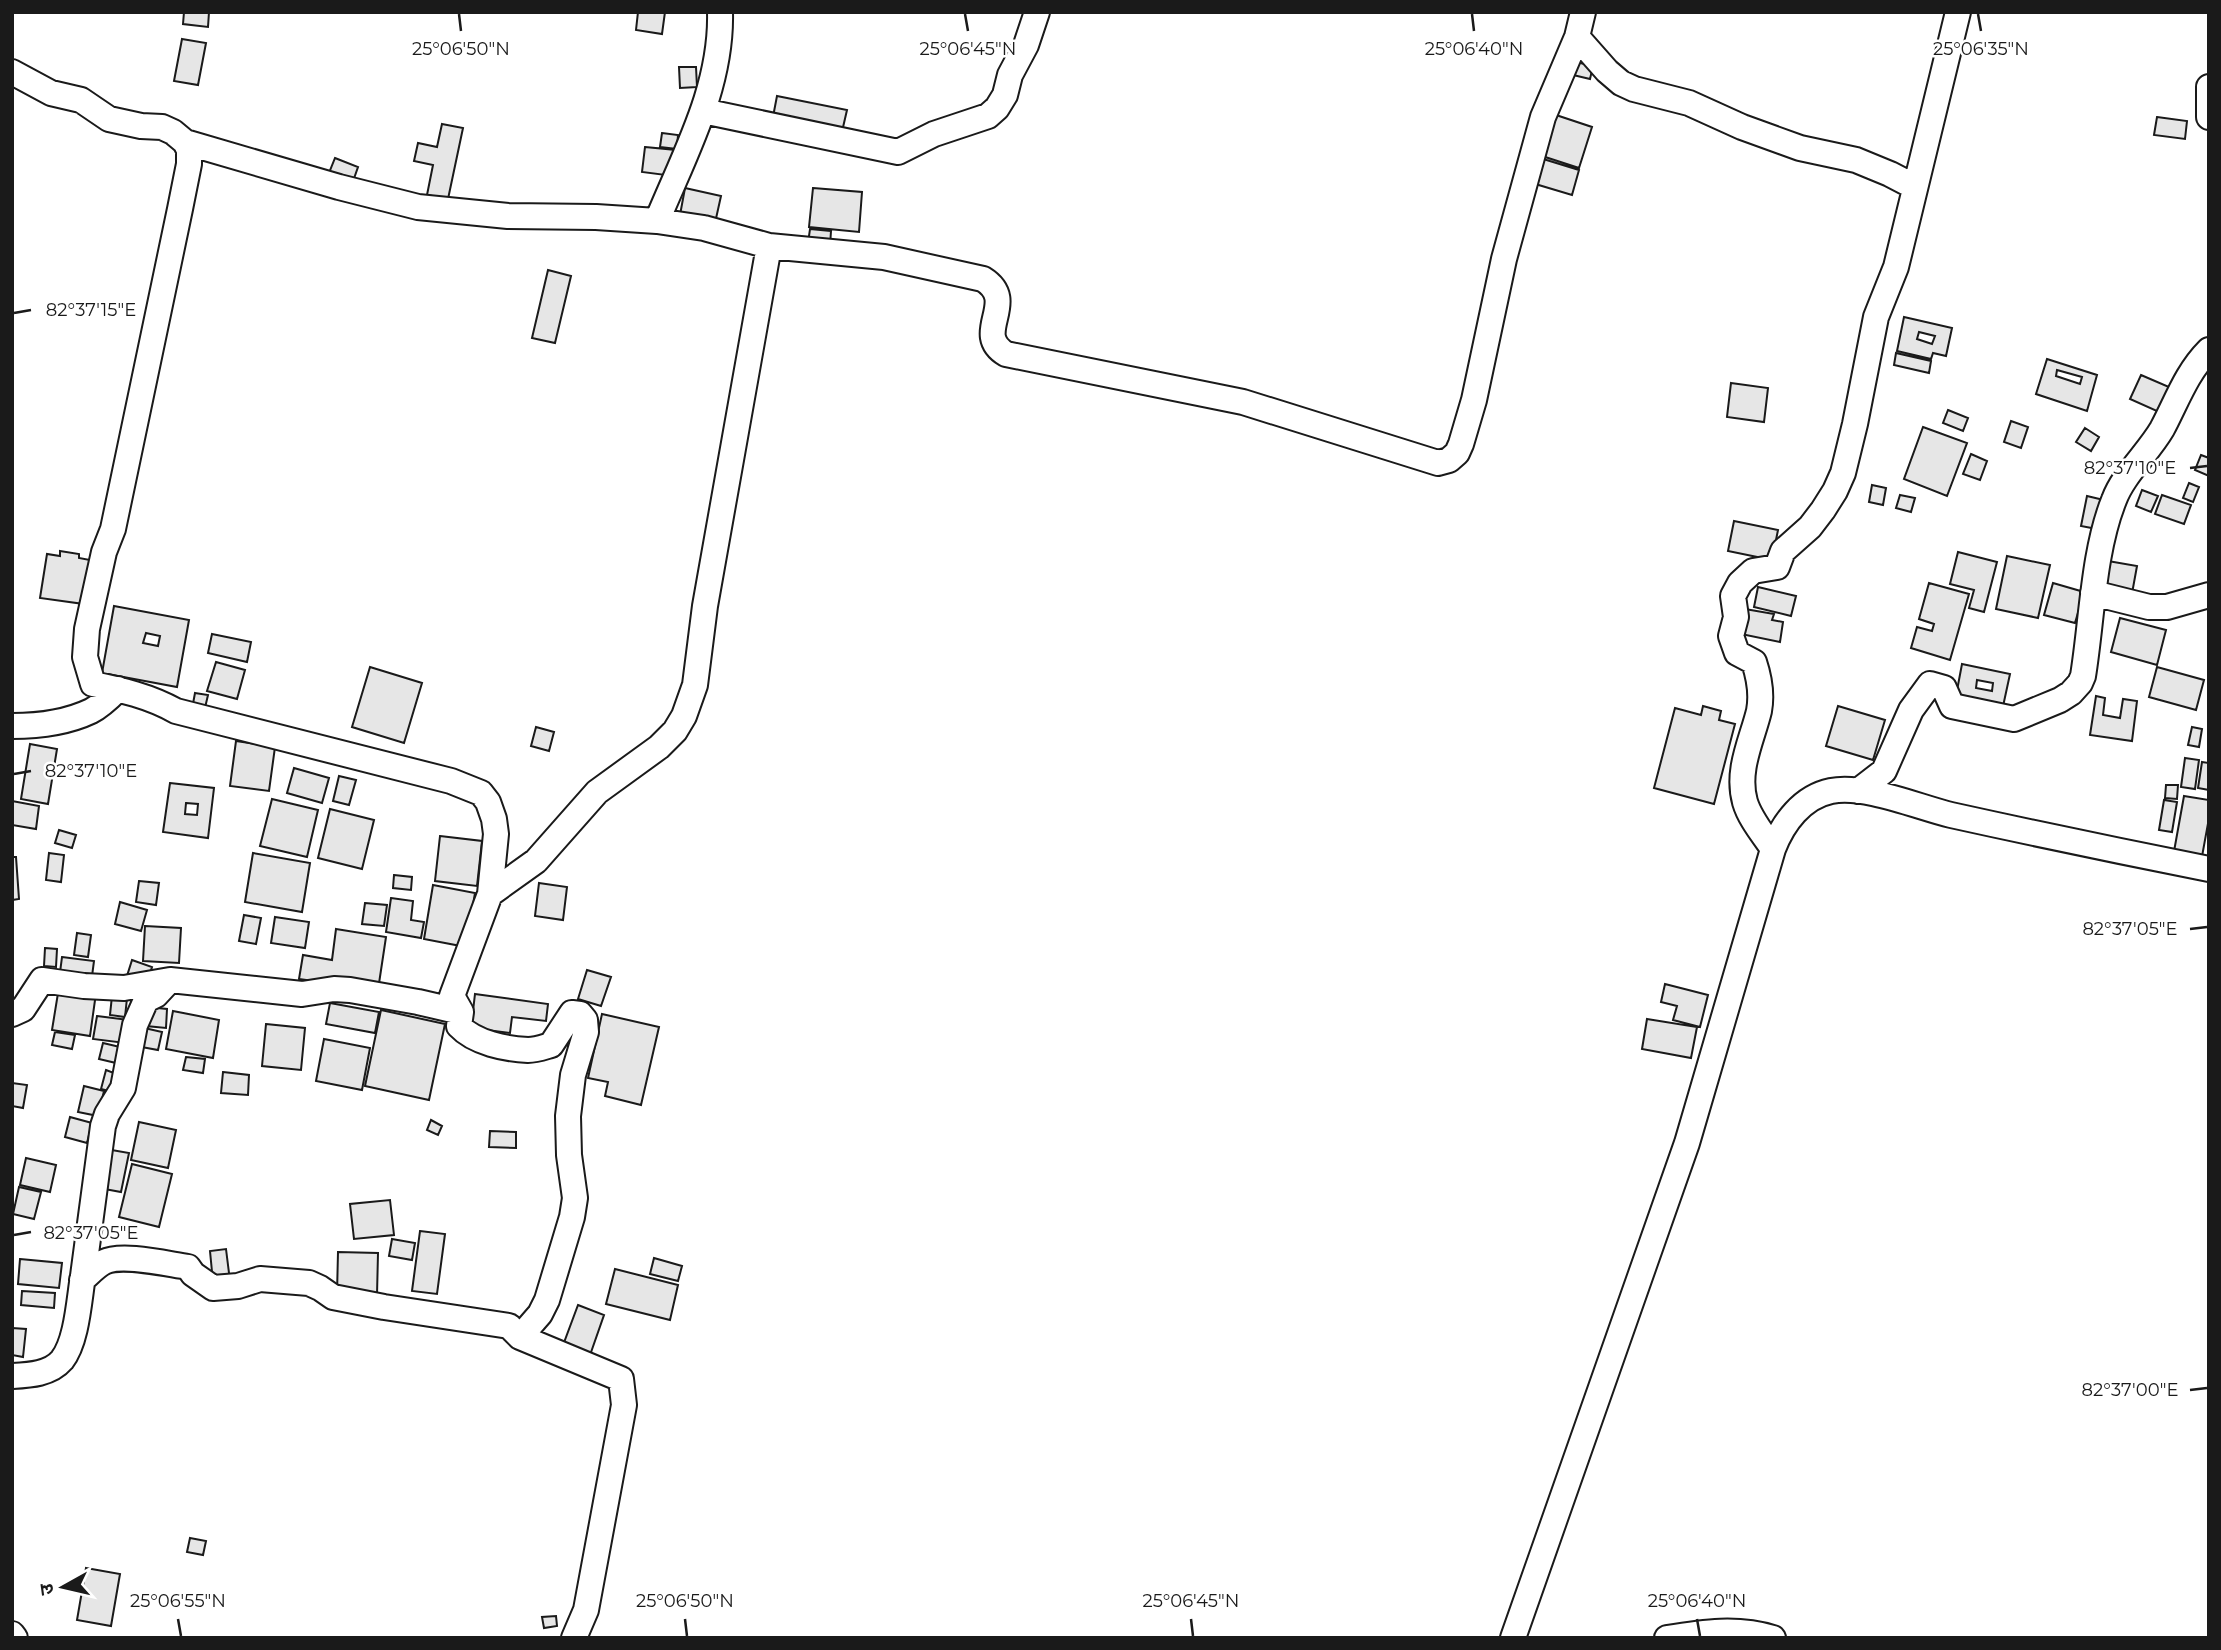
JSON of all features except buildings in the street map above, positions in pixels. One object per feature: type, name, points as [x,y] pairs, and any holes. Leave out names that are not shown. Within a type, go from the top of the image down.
[{"type":"street","points":[[657,221],[704,111],[716,68],[720,12]]},
{"type":"street","points":[[704,111],[898,152],[934,134],[988,116],[997,108],[1026,45],[1037,12]]},
{"type":"street","points":[[12,72],[51,93],[80,100],[109,118],[141,126],[162,127],[185,142],[339,187],[418,206],[508,216],[657,221],[704,228],[769,246],[884,257],[983,279],[996,291],[997,309],[993,339],[997,349],[1006,354],[1243,402],[1438,463],[1449,460],[1457,453],[1461,444],[1474,400],[1504,259],[1543,117],[1577,37],[1583,12]]},
{"type":"street","points":[[1773,849],[1750,816],[1745,800],[1742,779],[1759,711],[1760,695],[1754,662],[1737,653],[1731,636],[1736,617],[1733,596],[1740,583],[1753,571],[1777,567],[1783,551],[1810,527],[1835,491],[1848,456],[1876,317],[1896,267],[1958,12]]},
{"type":"street","points":[[1577,37],[1607,71],[1621,83],[1634,89],[1689,103],[1742,127],[1800,148],[1856,160],[1915,187]]},
{"type":"street","points":[[2209,87],[2209,117]]},
{"type":"street","points":[[185,142],[189,150],[189,164],[113,529],[104,552],[85,657],[93,684],[138,693],[176,711],[451,781],[481,793],[488,802],[496,834],[491,894],[452,996],[461,1012],[459,1026],[466,1033],[487,1043],[531,1051],[551,1045],[572,1013],[580,1014],[585,1020],[586,1031],[573,1075],[568,1116],[569,1155],[575,1198],[572,1217],[547,1300],[540,1314],[520,1337]]},
{"type":"street","points":[[491,894],[537,861],[597,792],[659,747],[675,732],[684,716],[695,685],[705,606],[769,246]]},
{"type":"street","points":[[1858,791],[1884,771],[1911,710],[1930,684],[1944,688],[1952,706],[2014,719],[2052,704],[2071,693],[2080,683],[2091,622],[2093,593],[2107,522],[2115,498],[2154,442],[2192,370],[2209,351]]},
{"type":"street","points":[[2093,593],[2150,607],[2185,603],[2209,595]]},
{"type":"street","points":[[12,726],[42,724],[93,710],[118,689]]},
{"type":"street","points":[[1513,1638],[1687,1143],[1773,849],[1789,818],[1802,806],[1830,791],[1858,791],[1949,814],[2209,869]]},
{"type":"street","points":[[12,1014],[23,1009],[42,980],[124,988],[170,980],[302,994],[334,989],[350,990],[461,1012]]},
{"type":"street","points":[[12,1376],[41,1373],[63,1359],[72,1334],[82,1280],[103,1126],[123,1088],[135,1026],[146,1000],[156,995],[170,980]]},
{"type":"street","points":[[82,1280],[102,1262],[129,1259],[188,1267],[193,1274],[213,1288],[239,1286],[260,1279],[309,1283],[333,1297],[509,1326],[520,1337],[621,1379],[624,1405],[586,1610],[574,1638]]},
{"type":"street","points":[[1667,1638],[1708,1631],[1729,1631],[1773,1638]]}]
